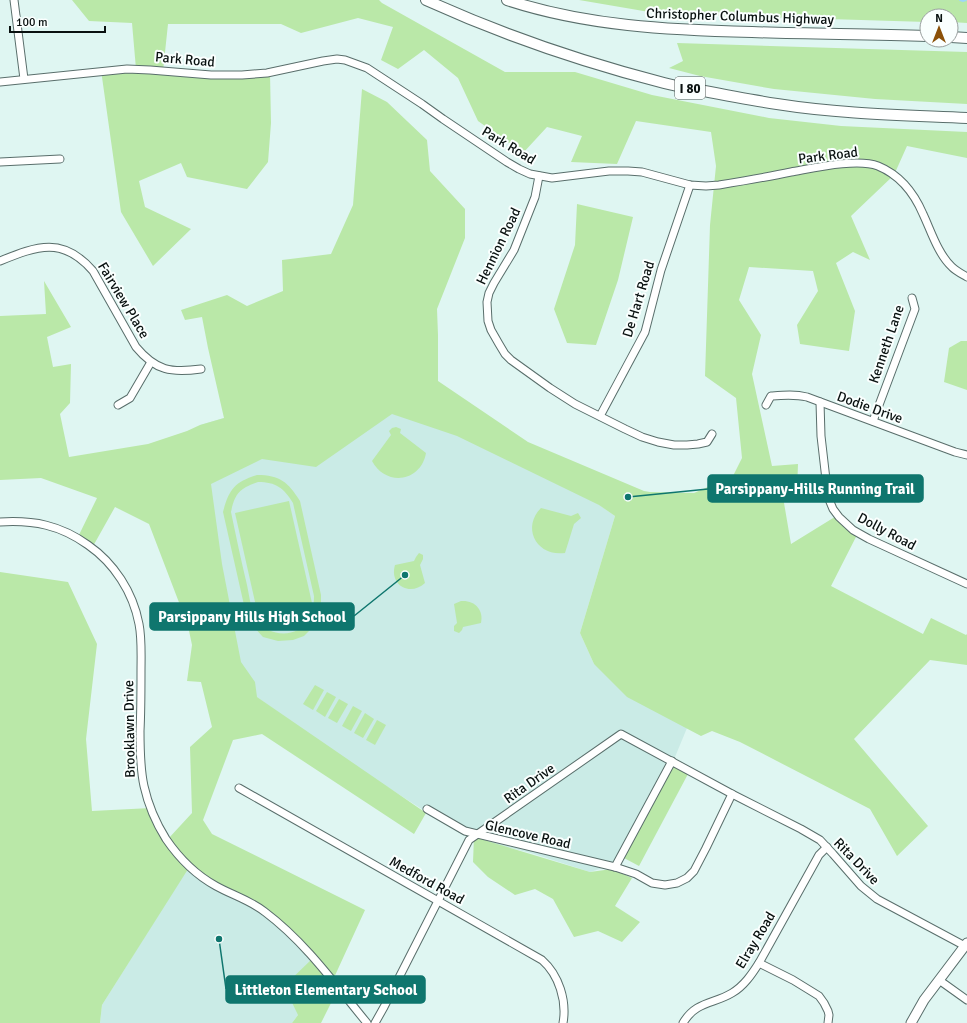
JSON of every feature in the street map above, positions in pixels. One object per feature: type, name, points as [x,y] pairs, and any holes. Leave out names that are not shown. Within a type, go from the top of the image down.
[{"type":"highway","name":"I 80","points":[[426,0],[500,32],[557,52],[665,83],[727,96],[778,104],[876,114],[967,118]]},
{"type":"highway","name":"Christopher Columbus Highway","points":[[507,0],[543,10],[590,20],[660,29],[919,36]]},
{"type":"main road","points":[[911,1023],[924,1000],[966,944]]},
{"type":"street","points":[[14,0],[24,79]]},
{"type":"street","name":"Park Road","points":[[0,82],[127,69],[211,75],[242,75],[273,72],[338,59],[367,68],[507,162],[530,174],[539,176],[552,178],[609,171],[628,171],[642,172],[690,185],[706,186],[840,164],[868,164],[878,166],[889,171],[905,184],[920,207],[938,248],[945,260],[956,271],[967,277]]},
{"type":"street","points":[[0,162],[60,159]]},
{"type":"street","name":"Hennion Road","points":[[539,176],[535,197],[514,250],[489,293],[487,307],[488,321],[498,344],[511,360],[550,388],[575,404],[642,437],[674,445],[687,445],[707,442],[712,434]]},
{"type":"street","name":"De Hart Road","points":[[600,416],[645,332],[661,270],[690,185]]},
{"type":"street","name":"Fairview Place","points":[[0,261],[21,252],[37,248],[47,247],[65,250],[78,257],[93,271],[136,347],[143,355],[158,366],[178,371],[184,372],[201,369]]},
{"type":"street","name":"Kenneth Lane","points":[[873,421],[914,309],[912,298]]},
{"type":"street","points":[[118,405],[130,398],[151,362]]},
{"type":"street","name":"Dodie Drive","points":[[766,405],[771,396],[786,394],[798,395],[967,455]]},
{"type":"street","name":"Dolly Road","points":[[820,402],[821,436],[828,497],[833,509],[839,517],[853,530],[869,539],[967,584]]},
{"type":"street","name":"Brooklawn Drive","points":[[0,522],[29,521],[57,528],[95,550],[114,568],[130,596],[139,624],[141,643],[140,747],[144,786],[152,813],[166,839],[176,853],[198,874],[216,886],[259,907],[295,938],[367,1023]]},
{"type":"street","name":"Rita Drive","points":[[478,834],[622,734],[820,840],[861,886],[877,899],[966,944]]},
{"type":"street","points":[[614,867],[672,762]]},
{"type":"street","name":"Medford Road","points":[[239,788],[438,900],[547,964],[557,980],[564,1001],[563,1023]]},
{"type":"street","name":"Glencove Road","points":[[375,1023],[469,840],[478,834],[614,867],[636,874],[652,883],[665,885],[677,883],[687,878],[694,871],[732,794]]},
{"type":"street","points":[[427,809],[465,831],[478,834]]},
{"type":"street","name":"Elray Road","points":[[683,1023],[687,1017],[700,1006],[728,995],[740,988],[759,963],[819,855],[827,847]]},
{"type":"street","points":[[759,963],[793,980],[818,996],[828,1011],[828,1023]]},
{"type":"street","points":[[939,980],[967,1000]]},
{"type":"shaded area","points":[[423,392],[499,434],[615,516],[580,633],[594,664],[687,728],[675,757],[619,863],[590,872],[531,853],[464,836],[370,776],[235,682],[187,461],[200,425],[224,418]]},
{"type":"shaded area","points":[[189,866],[275,918],[312,959],[298,1015],[292,1023],[100,1023],[102,1005]]},
{"type":"green space","points":[[72,0],[379,0],[505,72],[575,72],[652,95],[769,118],[841,126],[967,132],[967,158],[907,146],[894,175],[851,216],[870,260],[853,252],[836,263],[855,311],[849,351],[800,344],[797,325],[818,291],[813,271],[749,267],[739,300],[761,335],[752,374],[772,466],[798,464],[797,491],[783,497],[791,544],[838,515],[858,533],[831,586],[923,634],[931,618],[966,635],[967,634],[967,665],[930,660],[854,739],[928,826],[897,856],[870,809],[740,742],[712,731],[701,736],[627,697],[594,664],[580,633],[615,516],[599,505],[457,436],[392,414],[316,467],[262,459],[211,484],[222,564],[241,662],[255,682],[257,697],[426,813],[414,834],[262,734],[233,740],[203,820],[212,834],[365,910],[332,982],[338,989],[321,1023],[292,1023],[298,1015],[284,986],[312,959],[275,918],[190,866],[102,1005],[100,1023],[0,1023],[0,572],[68,582],[97,644],[86,739],[92,811],[151,808],[168,839],[192,813],[190,747],[212,727],[201,682],[187,681],[192,645],[188,626],[149,524],[115,507],[92,548],[77,539],[97,498],[41,478],[0,480],[0,316],[46,314],[44,281],[71,327],[47,337],[53,367],[71,364],[70,403],[60,414],[69,457],[148,444],[224,418],[202,317],[185,320],[181,310],[227,295],[247,306],[283,291],[282,260],[331,254],[353,205],[362,89],[387,102],[427,140],[430,171],[465,209],[465,238],[437,309],[438,381],[528,442],[644,491],[694,493],[733,476],[742,458],[736,398],[705,376],[710,225],[716,166],[711,132],[636,121],[617,164],[571,162],[582,136],[547,127],[523,153],[478,121],[458,78],[424,50],[398,69],[381,60],[393,27],[358,18],[301,33],[281,24],[168,24],[163,71],[270,73],[271,123],[268,162],[247,189],[187,177],[181,163],[139,181],[145,207],[191,229],[153,266],[121,212],[101,70],[136,69],[132,23],[89,21]]},
{"type":"green space","points":[[579,0],[967,0],[967,23],[959,22],[959,8],[919,8],[919,22],[661,14]]},
{"type":"green space","points":[[677,43],[967,52],[967,104],[875,99],[774,89],[700,76],[669,68],[683,61]]},
{"type":"green space","points":[[577,204],[633,217],[618,280],[596,345],[567,343],[554,309],[575,245]]},
{"type":"green space","points":[[961,341],[967,341],[967,390],[944,382],[949,348]]},
{"type":"green space","points":[[396,427],[401,429],[400,433],[426,453],[423,463],[417,470],[402,478],[394,478],[386,475],[378,469],[372,461],[391,435],[389,431]]},
{"type":"green space","points":[[257,475],[265,475],[278,478],[287,484],[300,501],[321,595],[321,608],[318,618],[312,628],[304,636],[293,640],[278,641],[263,637],[250,623],[244,605],[223,512],[228,498],[234,488],[243,480]],"holes":[[[258,482],[264,482],[279,487],[286,493],[293,503],[314,596],[309,620],[306,624],[293,632],[281,633],[270,631],[265,628],[255,617],[250,603],[231,512],[234,500],[239,492]]]},
{"type":"green space","points":[[289,501],[312,603],[258,615],[235,513]]},
{"type":"green space","points":[[541,508],[571,516],[578,513],[581,518],[574,524],[565,553],[555,553],[547,550],[540,546],[535,540],[532,532],[532,524],[535,516]]},
{"type":"green space","points":[[419,553],[423,555],[420,565],[425,583],[413,589],[402,587],[395,578],[395,565],[414,561]]},
{"type":"green space","points":[[461,601],[474,604],[480,610],[482,618],[481,623],[463,627],[459,633],[454,631],[454,626],[457,623],[454,604]]},
{"type":"green space","points":[[315,685],[324,690],[313,710],[303,704]]},
{"type":"green space","points":[[327,692],[336,697],[325,717],[316,711]]},
{"type":"green space","points":[[339,699],[348,704],[337,723],[328,718]]},
{"type":"green space","points":[[353,706],[362,711],[351,731],[342,726]]},
{"type":"green space","points":[[365,713],[374,719],[363,738],[354,733]]},
{"type":"green space","points":[[377,720],[386,725],[375,745],[366,740]]},
{"type":"green space","points":[[673,766],[688,774],[639,866],[624,858]]},
{"type":"green space","points":[[474,837],[590,872],[612,869],[632,878],[615,906],[640,922],[622,942],[598,931],[574,937],[553,899],[535,889],[515,895],[488,877],[473,862]]},
{"type":"waterway","points":[[960,0],[966,0]]},
{"type":"place","name":"Parsippany-Hills Running Trail","points":[[628,497]]},
{"type":"place","name":"Parsippany Hills High School","points":[[405,575]]},
{"type":"place","name":"Littleton Elementary School","points":[[219,939]]}]
